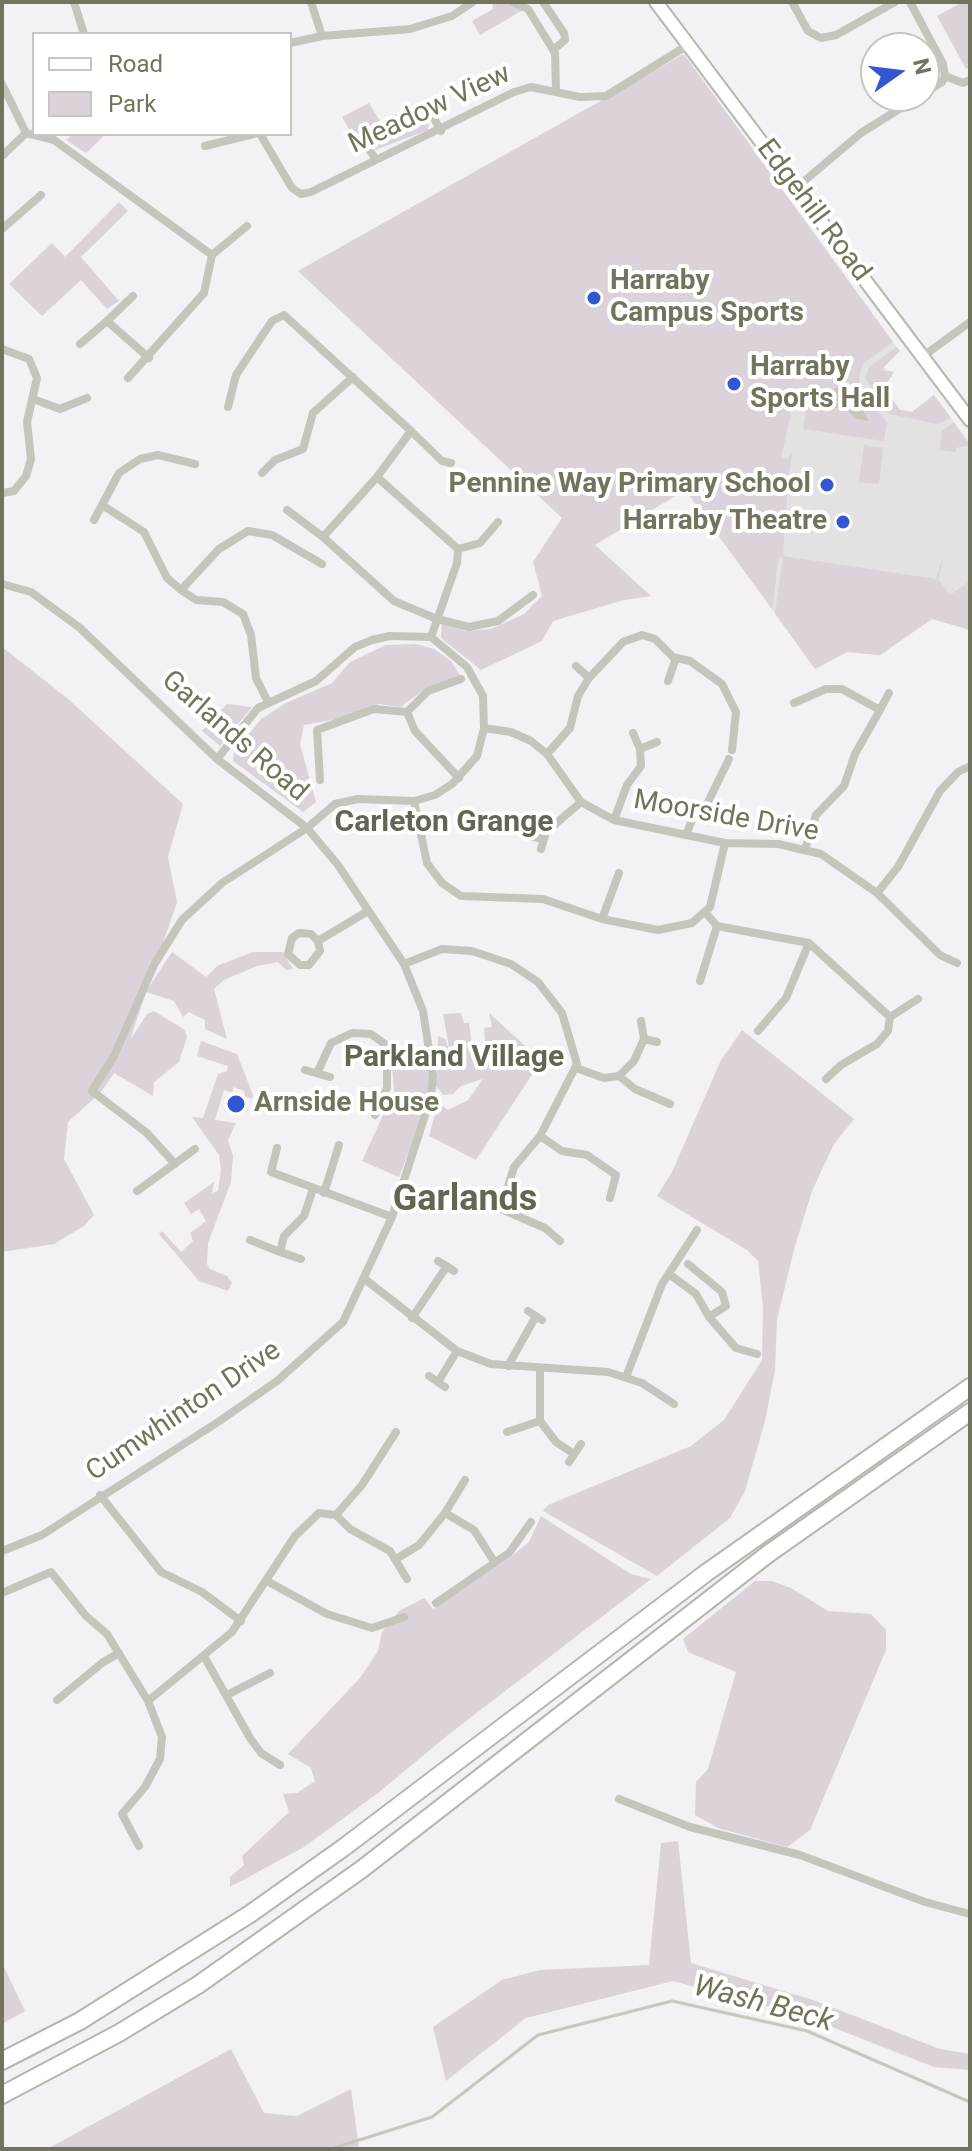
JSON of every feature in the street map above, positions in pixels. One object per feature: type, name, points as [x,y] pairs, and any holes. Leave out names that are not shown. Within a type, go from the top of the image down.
[{"type":"highway","points":[[2,2061],[80,2021],[250,1914],[343,1848],[706,1573],[970,1387]]},
{"type":"highway","points":[[2,2095],[119,2033],[198,1985],[362,1869],[745,1572],[970,1412]]},
{"type":"street","points":[[74,2],[83,32]]},
{"type":"street","points":[[311,2],[322,36]]},
{"type":"street","points":[[292,43],[322,36],[410,29],[452,16],[473,2]]},
{"type":"street","points":[[513,2],[528,9],[553,50],[556,90]]},
{"type":"street","points":[[543,2],[564,33],[562,45],[553,50]]},
{"type":"street","name":"Edgehill Road","points":[[656,2],[970,420]]},
{"type":"street","points":[[792,2],[808,31],[821,38],[836,35],[882,5],[895,2]]},
{"type":"street","points":[[910,2],[943,64],[945,76]]},
{"type":"street","name":"Meadow View","points":[[261,136],[292,188],[301,194],[375,158],[441,131],[514,92],[531,87],[580,97],[606,96],[688,45]]},
{"type":"street","points":[[945,76],[963,83],[970,80]]},
{"type":"street","points":[[940,80],[945,76]]},
{"type":"street","points":[[2,84],[26,133],[32,134]]},
{"type":"street","points":[[375,158],[368,148],[369,136],[410,111],[418,108],[431,113],[441,131]]},
{"type":"street","points":[[796,188],[861,133],[895,112]]},
{"type":"street","points":[[2,156],[26,133]]},
{"type":"street","points":[[38,136],[54,140],[212,255]]},
{"type":"street","points":[[205,146],[246,136]]},
{"type":"street","points":[[2,213],[6,225],[41,195]]},
{"type":"street","points":[[128,378],[204,293],[212,255],[247,226]]},
{"type":"street","points":[[80,344],[133,296]]},
{"type":"street","points":[[228,407],[236,375],[272,321],[284,315],[442,461],[451,463]]},
{"type":"street","points":[[107,321],[149,358]]},
{"type":"street","points":[[922,357],[970,322]]},
{"type":"street","points":[[2,349],[29,359],[37,378],[27,422],[31,459],[26,476],[14,491],[2,493]]},
{"type":"street","points":[[262,473],[275,460],[303,449],[313,413],[353,377]]},
{"type":"street","points":[[33,399],[60,409],[87,398]]},
{"type":"street","points":[[323,537],[377,477],[411,431]]},
{"type":"street","points":[[94,520],[119,473],[140,459],[158,455],[195,464]]},
{"type":"street","points":[[377,477],[458,549]]},
{"type":"street","points":[[102,505],[144,532],[167,578],[181,590],[196,600],[223,602],[243,614],[251,635],[256,678],[268,702]]},
{"type":"street","points":[[287,510],[323,537],[394,601],[437,619],[469,627],[498,621],[533,595]]},
{"type":"street","points":[[458,549],[480,543],[498,522]]},
{"type":"street","points":[[181,590],[219,549],[248,531],[272,535],[322,564]]},
{"type":"street","points":[[431,637],[457,563],[458,549]]},
{"type":"street","name":"Garlands Road","points":[[2,584],[31,592],[80,628],[217,759],[307,828],[404,964],[423,1011],[431,1051]]},
{"type":"street","points":[[547,754],[568,732],[578,696],[589,678],[623,642],[636,635],[655,639],[676,658],[687,659],[715,676],[729,693],[737,722],[730,755],[707,804],[694,815],[686,835]]},
{"type":"street","points":[[175,1164],[147,1133],[92,1091],[114,1056],[155,963],[182,920],[222,883],[307,828],[327,809],[348,801],[414,801],[440,792],[459,778],[477,756],[484,728],[484,705],[477,682],[461,660],[431,637],[390,636],[355,647],[306,687],[268,702],[217,759]]},
{"type":"street","points":[[668,681],[676,658]]},
{"type":"street","points":[[576,666],[589,678]]},
{"type":"street","points":[[407,712],[428,691],[461,679]]},
{"type":"street","points":[[794,703],[826,689],[842,689],[880,710]]},
{"type":"street","points":[[805,849],[816,815],[844,786],[855,754],[889,693]]},
{"type":"street","points":[[320,780],[317,730],[374,709],[407,712]]},
{"type":"street","points":[[407,712],[415,731],[459,778]]},
{"type":"street","name":"Moorside Drive","points":[[484,728],[511,732],[547,754],[581,802],[614,820],[725,843],[805,849],[830,858],[877,893],[940,955],[957,963]]},
{"type":"street","points":[[614,820],[627,785],[641,766],[640,749],[633,733]]},
{"type":"street","points":[[640,749],[657,742]]},
{"type":"street","points":[[877,893],[898,867],[940,791],[958,772],[970,766]]},
{"type":"street","points":[[414,801],[427,863],[442,883],[461,896],[543,899],[602,919],[658,930],[692,923],[710,907],[725,843]]},
{"type":"street","points":[[541,849],[546,832],[581,802]]},
{"type":"street","points":[[529,836],[543,839]]},
{"type":"street","points":[[602,919],[619,873]]},
{"type":"street","points":[[318,941],[368,911]]},
{"type":"street","points":[[705,912],[717,926],[809,943],[890,1017]]},
{"type":"street","points":[[700,981],[717,926]]},
{"type":"street","points":[[299,933],[311,934],[318,941],[320,951],[309,965],[300,965],[288,954],[292,938],[299,933]]},
{"type":"street","points":[[758,1031],[786,998],[809,943]]},
{"type":"street","points":[[404,964],[442,949],[455,948],[511,964],[538,982],[562,1013],[572,1039],[576,1068],[540,1136],[514,1167],[501,1209],[545,1228],[560,1241]]},
{"type":"street","points":[[826,1079],[841,1065],[877,1044],[888,1031],[890,1017],[918,999]]},
{"type":"street","points":[[576,1068],[604,1078],[619,1076],[634,1061],[644,1039],[641,1021]]},
{"type":"street","points":[[317,1073],[327,1048],[346,1034],[371,1034],[393,1050],[431,1051]]},
{"type":"street","points":[[644,1039],[657,1042]]},
{"type":"street","points":[[375,1115],[387,1088],[387,1060],[393,1050]]},
{"type":"street","name":"Cumwhinton Drive","points":[[2,1551],[42,1535],[277,1381],[343,1322],[366,1280],[392,1217],[431,1097],[431,1051]]},
{"type":"street","points":[[305,1070],[330,1077]]},
{"type":"street","points":[[619,1076],[635,1089],[670,1104]]},
{"type":"street","points":[[540,1136],[562,1151],[587,1155],[616,1175],[610,1198]]},
{"type":"street","points":[[324,1193],[339,1145]]},
{"type":"street","points":[[277,1148],[271,1172],[392,1217]]},
{"type":"street","points":[[137,1191],[195,1149]]},
{"type":"street","points":[[280,1252],[284,1236],[304,1216],[313,1189]]},
{"type":"street","points":[[626,1377],[669,1274],[697,1230]]},
{"type":"street","points":[[250,1240],[301,1259]]},
{"type":"street","points":[[688,1264],[713,1282],[726,1306],[709,1317]]},
{"type":"street","points":[[412,1318],[446,1266]]},
{"type":"street","points":[[669,1274],[696,1294],[709,1317],[736,1348],[757,1354]]},
{"type":"street","points":[[366,1280],[457,1351],[508,1366],[579,1368],[626,1377],[674,1404]]},
{"type":"street","points":[[696,1294],[713,1282]]},
{"type":"street","points":[[508,1366],[535,1316]]},
{"type":"street","points":[[429,1376],[442,1384],[457,1351]]},
{"type":"street","points":[[540,1368],[540,1421],[571,1458],[581,1444]]},
{"type":"street","points":[[507,1432],[540,1421]]},
{"type":"street","points":[[336,1515],[362,1485],[396,1432]]},
{"type":"street","points":[[396,1559],[419,1545],[445,1513],[465,1480]]},
{"type":"street","points":[[100,1495],[161,1572],[202,1592],[241,1621]]},
{"type":"street","points":[[148,1701],[205,1658],[241,1621],[295,1536],[319,1513],[336,1515],[350,1529],[379,1543],[396,1559],[407,1579]]},
{"type":"street","points":[[445,1513],[474,1530],[495,1563]]},
{"type":"street","points":[[436,1603],[509,1553],[531,1522]]},
{"type":"street","points":[[2,1593],[51,1572],[86,1616],[107,1634],[148,1701],[162,1737],[160,1759],[145,1787],[122,1814],[139,1846]]},
{"type":"street","points":[[267,1581],[327,1614],[372,1628],[404,1617]]},
{"type":"street","points":[[57,1700],[119,1653]]},
{"type":"street","points":[[205,1658],[256,1746],[280,1765]]},
{"type":"street","points":[[227,1695],[270,1673]]},
{"type":"street","points":[[619,1799],[690,1827],[800,1855],[925,1902],[970,1914]]},
{"type":"shaded area","points":[[886,333],[900,351],[883,364],[886,370],[894,372],[884,387],[900,410],[912,412],[934,395],[970,444],[970,615],[932,619],[880,655],[847,652],[815,669],[686,490],[791,411],[786,405]]},
{"type":"shaded area","points":[[845,385],[855,397],[869,421],[856,419],[845,408],[822,408],[823,397]]},
{"type":"green space","points":[[492,2],[511,3],[523,10],[480,35],[472,21],[493,9]]},
{"type":"green space","points":[[963,2],[970,5],[970,67],[966,69],[937,16]]},
{"type":"green space","name":"Harraby Campus Sports","points":[[684,54],[893,342],[864,363],[859,375],[860,387],[887,423],[884,441],[803,429],[807,403],[801,395],[786,405],[791,412],[781,458],[787,459],[792,453],[787,490],[777,489],[776,492],[787,494],[783,556],[936,579],[942,558],[939,580],[950,595],[970,581],[970,630],[932,619],[880,655],[847,652],[815,669],[775,613],[783,557],[779,556],[772,609],[685,490],[595,545],[651,596],[624,600],[553,621],[542,641],[481,670],[441,638],[442,624],[466,631],[491,629],[524,614],[542,596],[533,562],[562,518],[298,271]]},
{"type":"green space","points":[[369,103],[380,121],[364,131],[361,151],[342,117]]},
{"type":"green space","points":[[413,115],[429,119],[428,130],[375,150],[375,138]]},
{"type":"green space","points":[[71,136],[104,136],[86,153],[66,140]]},
{"type":"green space","points":[[119,202],[128,211],[81,257],[119,301],[107,309],[81,280],[42,316],[9,284],[52,243],[65,257]]},
{"type":"green space","points":[[897,347],[900,351],[881,370],[894,372],[884,387],[900,410],[912,412],[934,395],[951,418],[937,424],[889,414],[865,378],[870,366]]},
{"type":"green space","points":[[954,422],[970,445],[956,448],[956,452],[940,450],[942,431]]},
{"type":"green space","points":[[864,445],[883,448],[879,484],[859,482]]},
{"type":"green space","points":[[416,644],[434,649],[451,661],[461,677],[427,688],[400,707],[379,704],[337,719],[304,725],[300,744],[316,802],[303,812],[233,761],[234,753],[261,719],[286,703],[332,683],[350,662],[386,645]]},
{"type":"green space","points":[[2,647],[67,698],[183,804],[168,857],[177,902],[147,990],[172,952],[206,977],[217,966],[253,952],[283,952],[293,969],[286,970],[278,962],[257,966],[224,980],[214,989],[227,1039],[205,1029],[205,1020],[189,1012],[183,1017],[174,1001],[146,992],[130,1040],[147,1014],[154,1011],[185,1030],[187,1037],[179,1062],[154,1082],[153,1096],[114,1073],[101,1092],[68,1122],[64,1159],[94,1215],[84,1226],[54,1244],[2,1252]]},
{"type":"green space","points":[[227,704],[252,707],[220,746],[202,731]]},
{"type":"green space","points":[[461,1013],[464,1023],[469,1023],[474,1063],[487,1061],[484,1028],[492,1027],[489,1013],[531,1051],[537,1067],[476,1160],[429,1136],[438,1103],[448,1110],[468,1100],[483,1079],[461,1086],[453,1094],[443,1095],[436,1086],[438,1036],[445,1039],[450,1052],[443,1014]]},
{"type":"green space","points":[[742,1030],[854,1119],[834,1144],[812,1191],[795,1246],[777,1319],[775,1370],[765,1421],[745,1491],[730,1518],[657,1576],[543,1511],[548,1505],[691,1446],[724,1420],[762,1360],[763,1307],[758,1261],[747,1250],[657,1196],[672,1172],[721,1060]]},
{"type":"green space","points":[[201,1041],[237,1054],[253,1095],[252,1099],[234,1087],[232,1092],[224,1090],[215,1120],[236,1123],[228,1140],[233,1156],[231,1182],[208,1243],[207,1264],[210,1269],[227,1276],[232,1283],[228,1291],[199,1281],[159,1234],[162,1231],[181,1252],[193,1241],[190,1233],[206,1221],[199,1209],[191,1214],[184,1203],[214,1182],[212,1193],[218,1191],[221,1170],[219,1155],[192,1117],[203,1118],[218,1074],[227,1071],[228,1066],[197,1056]]},
{"type":"green space","points":[[395,1061],[425,1061],[430,1074],[427,1106],[399,1177],[362,1161],[394,1091],[392,1065]]},
{"type":"green space","points":[[541,1516],[631,1574],[651,1579],[448,1735],[378,1793],[304,1847],[230,1887],[230,1877],[244,1865],[242,1856],[289,1812],[283,1794],[297,1793],[315,1781],[311,1768],[288,1754],[360,1678],[378,1651],[382,1632],[399,1611],[424,1598],[433,1609],[508,1559],[529,1542]]},
{"type":"green space","points":[[755,1581],[772,1581],[791,1588],[828,1611],[871,1614],[886,1630],[886,1650],[810,1830],[787,1847],[718,1828],[695,1815],[696,1782],[708,1769],[736,1672],[688,1652],[683,1639]]},
{"type":"green space","points":[[678,1841],[691,1963],[813,2000],[940,2049],[970,2054],[970,2070],[934,2067],[804,2016],[673,1981],[526,2018],[446,2081],[433,2027],[502,1980],[540,1970],[649,1965],[661,1843]]},
{"type":"green space","points":[[2,1963],[25,2011],[2,2024]]},
{"type":"green space","points":[[231,2049],[264,2113],[297,2116],[351,2089],[359,2149],[47,2149]]},
{"type":"waterway","name":"Wash Beck","points":[[331,2149],[432,2117],[538,2035],[672,2001],[807,2031],[970,2102]]},
{"type":"place","name":"Harraby Campus Sports","points":[[594,298]]},
{"type":"place","name":"Harraby Sports Hall","points":[[734,384]]},
{"type":"place","name":"Pennine Way Primary School","points":[[827,485]]},
{"type":"place","name":"Harraby Theatre","points":[[843,522]]},
{"type":"place","name":"Arnside House","points":[[236,1104]]},
{"type":"district","name":"Carleton Grange","points":[[444,823]]},
{"type":"district","name":"Parkland Village","points":[[454,1058]]},
{"type":"district","name":"Garlands","points":[[465,1201]]}]
